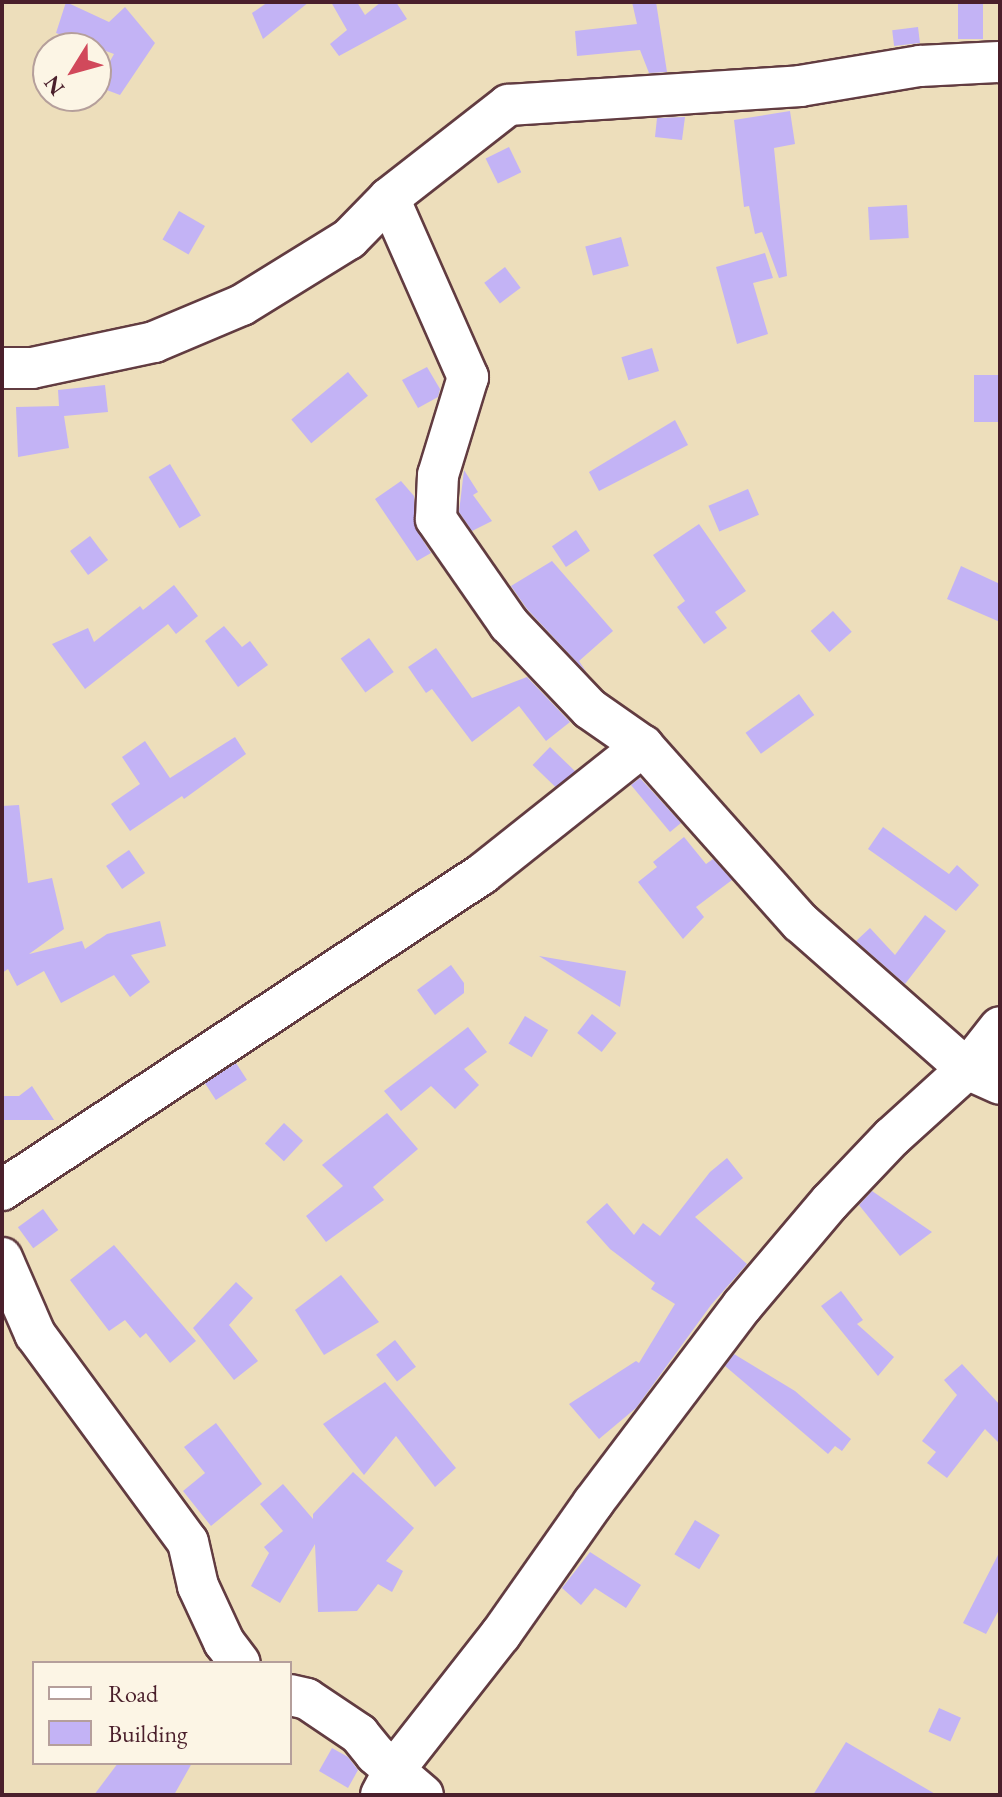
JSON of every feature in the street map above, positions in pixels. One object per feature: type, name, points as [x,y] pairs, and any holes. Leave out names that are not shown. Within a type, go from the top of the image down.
[{"type":"street","points":[[2,368],[32,368],[154,342],[242,305],[349,239],[389,198],[508,105],[800,86],[920,66],[1000,62]]},
{"type":"street","points":[[389,198],[468,377],[438,475],[436,519],[509,624],[590,709],[643,746],[800,922],[984,1076]]},
{"type":"street","points":[[2,1190],[482,874],[643,746]]},
{"type":"street","points":[[292,1695],[307,1699],[344,1723],[399,1786],[593,1503],[742,1306],[892,1137],[984,1076],[1000,1027]]},
{"type":"street","points":[[2,1258],[35,1334],[188,1542],[198,1586],[224,1642],[238,1661]]},
{"type":"building","points":[[66,2],[109,22],[125,7],[155,43],[120,95],[112,92],[112,32],[56,32]]},
{"type":"building","points":[[268,2],[309,2],[263,39],[252,13]]},
{"type":"building","points":[[331,2],[357,2],[365,15],[381,2],[396,2],[407,19],[339,56],[330,44],[347,30]]},
{"type":"building","points":[[632,2],[656,2],[667,72],[649,73],[640,50],[577,56],[575,31],[637,24]]},
{"type":"building","points":[[958,2],[983,2],[983,39],[958,39]]},
{"type":"building","points":[[918,27],[920,43],[894,46],[892,30]]},
{"type":"building","points":[[790,111],[795,144],[774,148],[787,276],[779,278],[762,232],[755,234],[749,206],[744,207],[734,120]]},
{"type":"building","points":[[685,117],[682,140],[655,137],[657,118]]},
{"type":"building","points":[[509,147],[521,172],[498,184],[486,158]]},
{"type":"building","points":[[907,205],[909,238],[870,240],[868,207]]},
{"type":"building","points":[[179,211],[205,226],[188,255],[162,240]]},
{"type":"building","points":[[621,237],[629,266],[593,276],[585,247]]},
{"type":"building","points":[[765,253],[773,278],[753,283],[768,334],[737,344],[716,267]]},
{"type":"building","points":[[505,267],[521,288],[500,303],[484,283]]},
{"type":"building","points":[[652,348],[659,371],[628,380],[621,357]]},
{"type":"building","points":[[427,367],[440,389],[438,397],[418,408],[402,380]]},
{"type":"building","points":[[348,372],[368,396],[311,443],[291,420]]},
{"type":"building","points":[[974,375],[1000,375],[1000,422],[974,422]]},
{"type":"building","points":[[105,385],[108,412],[64,416],[69,448],[18,457],[16,407],[59,406],[58,390]]},
{"type":"building","points":[[675,420],[688,445],[599,491],[589,472]]},
{"type":"building","points":[[170,464],[201,515],[179,528],[149,477]]},
{"type":"building","points":[[464,470],[478,492],[473,495],[492,521],[472,531],[459,512]]},
{"type":"building","points":[[401,481],[414,496],[417,531],[431,553],[417,561],[375,499]]},
{"type":"building","points":[[748,489],[759,515],[719,532],[708,506]]},
{"type":"building","points":[[699,524],[746,591],[715,612],[727,628],[704,644],[677,607],[685,601],[653,555]]},
{"type":"building","points":[[576,530],[590,551],[566,567],[552,546]]},
{"type":"building","points":[[90,536],[108,560],[88,575],[70,551]]},
{"type":"building","points":[[552,561],[613,631],[579,661],[587,673],[527,609],[511,586]]},
{"type":"building","points":[[961,566],[1000,584],[1000,622],[947,599]]},
{"type":"building","points":[[174,585],[198,616],[176,634],[168,624],[85,689],[52,644],[88,628],[94,642],[140,606],[143,610]]},
{"type":"building","points":[[833,611],[852,632],[829,652],[811,631]]},
{"type":"building","points":[[224,626],[242,647],[250,641],[268,665],[238,687],[205,641]]},
{"type":"building","points":[[369,638],[394,672],[365,693],[341,659]]},
{"type":"building","points":[[436,648],[472,698],[527,677],[570,722],[546,741],[519,706],[472,742],[432,689],[426,693],[408,667]]},
{"type":"building","points":[[799,694],[814,715],[761,754],[746,733]]},
{"type":"building","points":[[235,737],[246,754],[184,799],[182,796],[130,831],[111,804],[140,784],[122,757],[145,741],[170,778]]},
{"type":"building","points":[[550,747],[575,771],[558,789],[533,765]]},
{"type":"building","points":[[640,778],[681,823],[670,832],[631,785]]},
{"type":"building","points":[[19,805],[28,883],[52,878],[64,929],[29,954],[82,941],[85,949],[107,934],[160,921],[166,946],[131,955],[150,982],[130,997],[114,975],[61,1003],[44,971],[17,986],[8,969],[2,973],[2,806]]},
{"type":"building","points":[[883,827],[949,874],[957,865],[979,885],[956,911],[868,849]]},
{"type":"building","points":[[684,837],[706,864],[713,859],[732,880],[696,907],[704,917],[683,939],[638,882],[657,867],[653,862]]},
{"type":"building","points":[[129,850],[145,873],[122,889],[106,866]]},
{"type":"building","points":[[925,915],[946,931],[905,984],[856,941],[870,928],[895,955]]},
{"type":"building","points":[[539,956],[626,971],[620,1007]]},
{"type":"building","points":[[451,965],[464,983],[464,993],[435,1015],[417,990]]},
{"type":"building","points":[[592,1014],[616,1033],[602,1052],[577,1033]]},
{"type":"building","points":[[525,1016],[548,1030],[532,1057],[509,1043]]},
{"type":"building","points":[[468,1027],[487,1052],[464,1069],[479,1085],[455,1109],[431,1086],[401,1111],[384,1091]]},
{"type":"building","points":[[236,1063],[247,1080],[216,1100],[205,1083]]},
{"type":"building","points":[[32,1086],[54,1120],[2,1120],[2,1096],[19,1096]]},
{"type":"building","points":[[387,1113],[418,1149],[373,1187],[384,1200],[326,1242],[306,1216],[343,1186],[322,1165]]},
{"type":"building","points":[[284,1123],[303,1141],[284,1161],[265,1143]]},
{"type":"building","points":[[727,1158],[743,1178],[695,1217],[747,1264],[711,1305],[636,1408],[599,1439],[569,1404],[636,1361],[639,1363],[675,1304],[651,1289],[655,1283],[610,1249],[586,1222],[607,1203],[634,1235],[643,1223],[660,1236],[710,1172]]},
{"type":"building","points":[[872,1191],[932,1232],[900,1256],[859,1205]]},
{"type":"building","points":[[43,1209],[58,1230],[33,1248],[18,1227]]},
{"type":"building","points":[[114,1245],[196,1341],[170,1363],[146,1333],[140,1338],[125,1320],[109,1331],[70,1280]]},
{"type":"building","points":[[341,1275],[379,1322],[324,1355],[295,1310]]},
{"type":"building","points":[[236,1282],[253,1298],[229,1325],[258,1361],[234,1380],[193,1328]]},
{"type":"building","points":[[841,1291],[863,1320],[857,1324],[894,1357],[878,1376],[821,1306]]},
{"type":"building","points":[[395,1340],[416,1367],[397,1382],[376,1355]]},
{"type":"building","points":[[734,1354],[795,1391],[851,1439],[842,1451],[835,1446],[828,1454],[725,1366]]},
{"type":"building","points":[[962,1364],[1000,1405],[1000,1444],[985,1429],[947,1478],[927,1463],[936,1452],[922,1441],[957,1395],[944,1380]]},
{"type":"building","points":[[385,1382],[456,1468],[435,1487],[396,1436],[364,1475],[323,1424]]},
{"type":"building","points":[[216,1423],[262,1484],[211,1526],[183,1491],[205,1473],[184,1447]]},
{"type":"building","points":[[353,1472],[414,1528],[386,1561],[403,1571],[392,1592],[378,1584],[357,1611],[318,1612],[315,1544],[280,1603],[251,1586],[269,1553],[264,1547],[283,1531],[260,1504],[283,1484],[313,1519],[313,1514]]},
{"type":"building","points":[[695,1520],[720,1535],[699,1569],[674,1554]]},
{"type":"building","points":[[1000,1551],[1000,1608],[986,1634],[963,1623]]},
{"type":"building","points":[[590,1552],[641,1585],[626,1608],[595,1588],[581,1605],[562,1588]]},
{"type":"building","points":[[939,1708],[961,1718],[950,1742],[928,1732]]},
{"type":"building","points":[[846,1742],[937,1795],[813,1795]]},
{"type":"building","points":[[332,1748],[348,1757],[358,1770],[348,1788],[319,1771]]},
{"type":"building","points":[[116,1765],[191,1765],[174,1795],[94,1795]]}]
